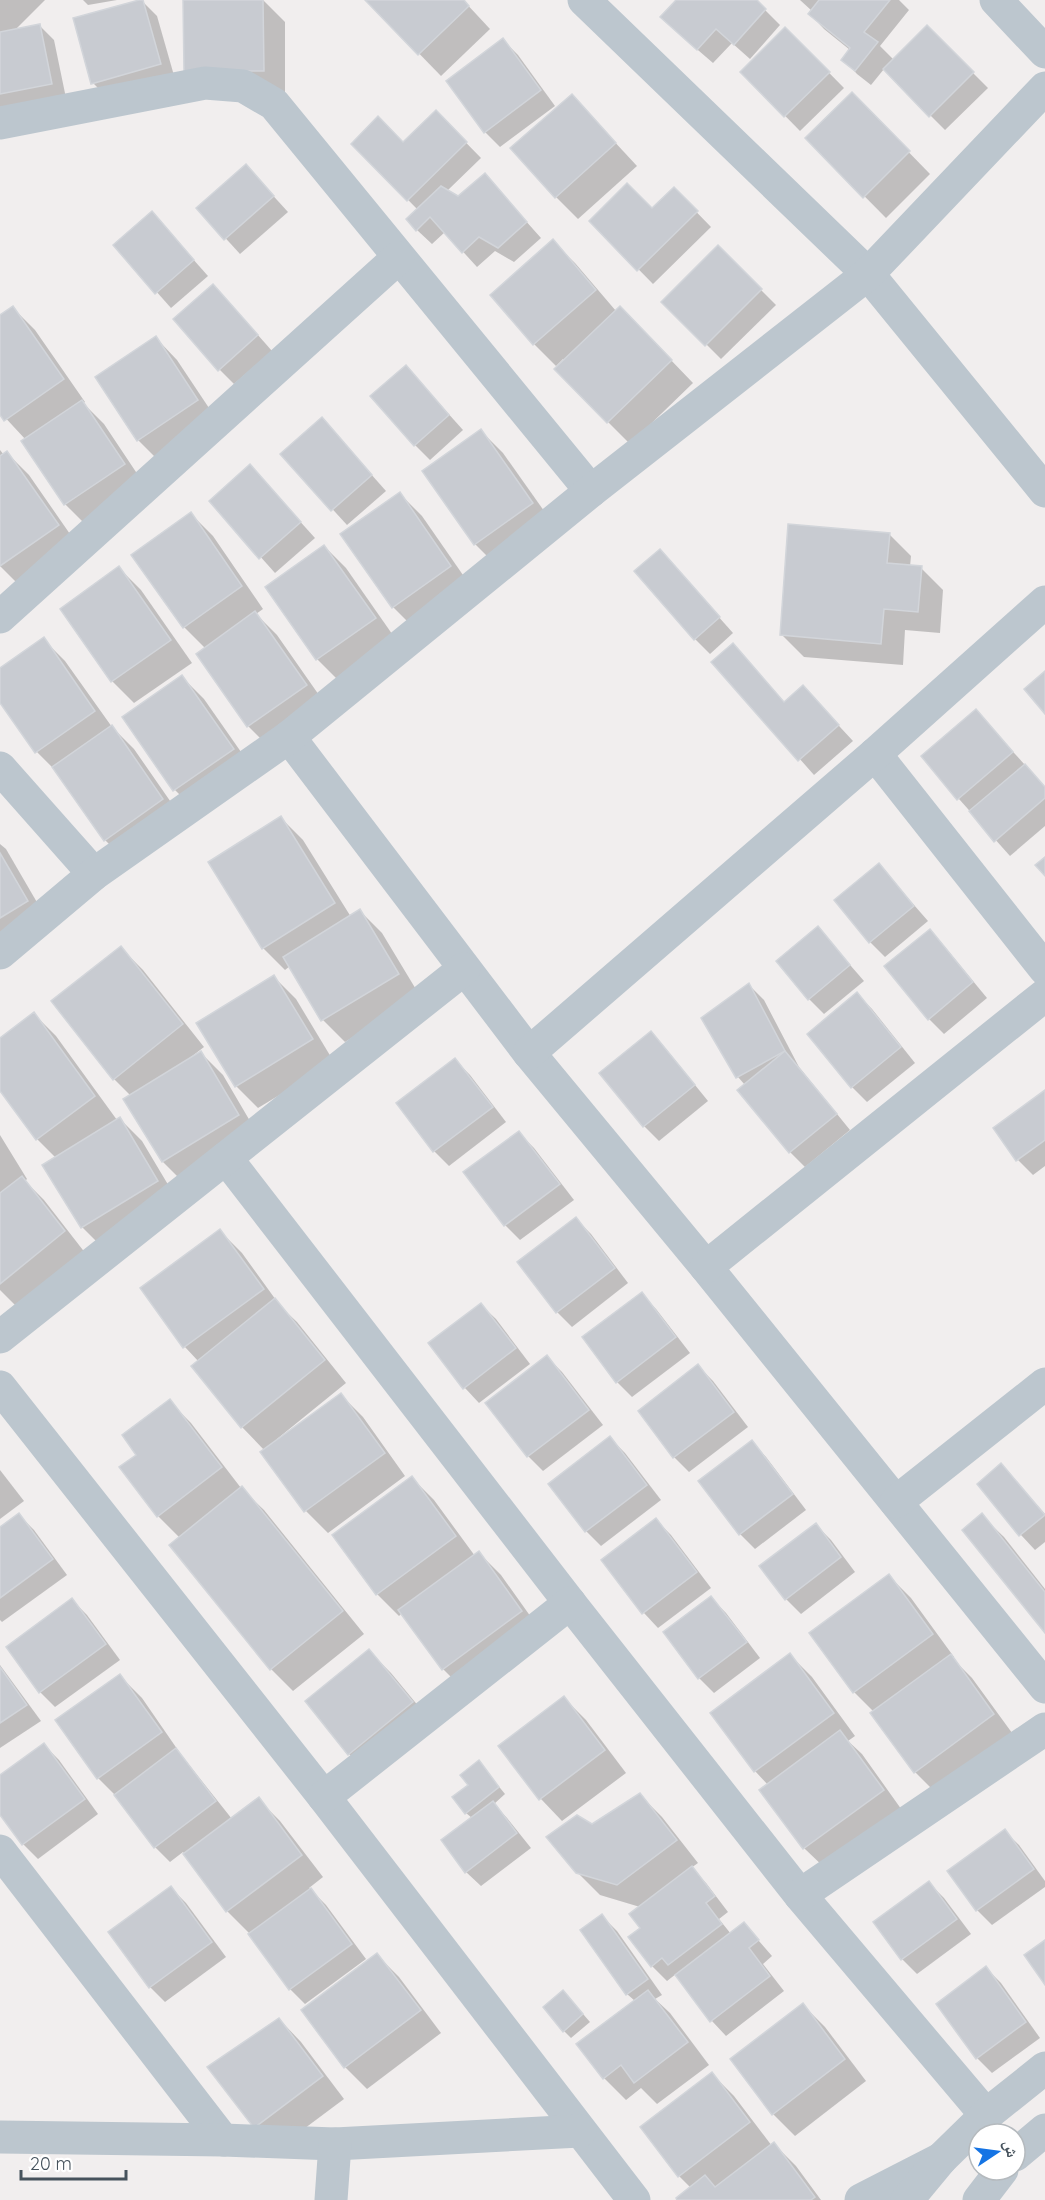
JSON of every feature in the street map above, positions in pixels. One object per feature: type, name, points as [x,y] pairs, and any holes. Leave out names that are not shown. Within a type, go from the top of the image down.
[{"type":"street","points":[[584,0],[868,274],[1045,491]]},
{"type":"street","points":[[996,0],[1045,52]]},
{"type":"street","points":[[0,123],[205,83],[243,86],[274,104],[591,491]]},
{"type":"street","points":[[0,952],[94,874],[289,737],[591,491],[868,274],[1045,88]]},
{"type":"street","points":[[0,616],[398,258]]},
{"type":"street","points":[[529,1053],[875,754],[1045,603]]},
{"type":"street","points":[[289,737],[529,1053],[706,1267],[1045,1688]]},
{"type":"street","points":[[875,754],[1045,969]]},
{"type":"street","points":[[0,768],[94,874]]},
{"type":"street","points":[[0,1337],[464,969]]},
{"type":"street","points":[[706,1267],[1045,994]]},
{"type":"street","points":[[226,1158],[570,1603],[800,1895],[986,2115]]},
{"type":"street","points":[[896,1502],[1045,1384]]},
{"type":"street","points":[[0,1387],[324,1797],[632,2199]]},
{"type":"street","points":[[324,1797],[570,1603]]},
{"type":"street","points":[[800,1895],[1045,1729]]},
{"type":"street","points":[[0,1851],[223,2140]]},
{"type":"street","points":[[907,2200],[941,2158],[986,2115],[1045,2068]]},
{"type":"street","points":[[1027,2145],[1045,2130]]},
{"type":"street","points":[[0,2137],[335,2144],[580,2131]]},
{"type":"street","points":[[331,2200],[335,2144]]},
{"type":"street","points":[[861,2200],[941,2158]]},
{"type":"street","points":[[979,2200],[993,2182]]},
{"type":"building","points":[[143,0],[161,64],[91,84],[73,18]]},
{"type":"building","points":[[183,0],[263,0],[264,71],[184,71]]},
{"type":"building","points":[[365,0],[464,0],[469,6],[418,55]]},
{"type":"building","points":[[676,0],[757,0],[766,9],[734,45],[716,29],[697,50],[660,17]]},
{"type":"building","points":[[819,0],[890,0],[864,32],[878,42],[855,71],[841,60],[850,48],[808,14]]},
{"type":"building","points":[[40,24],[52,84],[0,94],[0,32]]},
{"type":"building","points":[[927,25],[974,72],[929,117],[883,69]]},
{"type":"building","points":[[785,27],[830,72],[784,117],[740,72]]},
{"type":"building","points":[[503,38],[541,90],[484,133],[446,81]]},
{"type":"building","points":[[852,92],[910,151],[863,198],[805,138]]},
{"type":"building","points":[[572,94],[616,143],[555,198],[510,148]]},
{"type":"building","points":[[436,110],[467,142],[407,201],[351,144],[378,116],[403,142]]},
{"type":"building","points":[[246,164],[274,196],[224,240],[196,208]]},
{"type":"building","points":[[485,173],[527,222],[498,248],[479,237],[462,253],[430,217],[416,231],[406,219],[441,186],[458,196]]},
{"type":"building","points":[[627,183],[652,208],[674,187],[698,211],[637,271],[589,221]]},
{"type":"building","points":[[152,211],[194,260],[155,294],[113,245]]},
{"type":"building","points":[[553,239],[596,290],[533,345],[490,295]]},
{"type":"building","points":[[718,245],[762,289],[705,346],[661,302]]},
{"type":"building","points":[[213,284],[258,335],[218,371],[173,319]]},
{"type":"building","points":[[13,306],[64,379],[4,421],[0,415],[0,315]]},
{"type":"building","points":[[620,306],[672,360],[607,423],[554,369]]},
{"type":"building","points":[[156,336],[198,400],[137,441],[95,377]]},
{"type":"building","points":[[406,365],[449,415],[414,446],[370,396]]},
{"type":"building","points":[[82,400],[125,464],[64,505],[21,441]]},
{"type":"building","points":[[322,417],[372,475],[331,511],[280,454]]},
{"type":"building","points":[[481,429],[533,503],[474,545],[422,471]]},
{"type":"building","points":[[7,451],[59,525],[0,566],[0,456]]},
{"type":"building","points":[[250,464],[301,522],[259,559],[209,501]]},
{"type":"building","points":[[400,492],[451,566],[392,608],[340,534]]},
{"type":"building","points":[[191,512],[242,586],[183,628],[131,555]]},
{"type":"building","points":[[788,524],[890,533],[887,563],[922,566],[918,612],[884,609],[881,644],[780,635]]},
{"type":"building","points":[[324,545],[376,618],[316,660],[265,587]]},
{"type":"building","points":[[660,549],[720,617],[694,640],[634,571]]},
{"type":"building","points":[[119,566],[171,640],[111,682],[60,609]]},
{"type":"building","points":[[255,611],[307,685],[247,727],[196,654]]},
{"type":"building","points":[[44,637],[95,711],[35,753],[0,703],[0,668]]},
{"type":"building","points":[[733,643],[784,702],[803,685],[839,725],[798,761],[711,662]]},
{"type":"building","points":[[1045,671],[1045,714],[1024,689]]},
{"type":"building","points":[[182,675],[234,749],[173,791],[122,717]]},
{"type":"building","points":[[976,709],[1013,752],[957,800],[921,756]]},
{"type":"building","points":[[112,725],[163,799],[104,841],[52,767]]},
{"type":"building","points":[[1025,764],[1045,787],[1045,798],[994,842],[969,811]]},
{"type":"building","points":[[281,816],[335,903],[262,949],[208,862]]},
{"type":"building","points":[[0,853],[28,901],[0,918]]},
{"type":"building","points":[[1045,857],[1045,876],[1035,865]]},
{"type":"building","points":[[879,863],[914,906],[869,943],[834,900]]},
{"type":"building","points":[[360,909],[399,974],[321,1021],[283,957]]},
{"type":"building","points":[[818,926],[850,965],[808,1000],[776,961]]},
{"type":"building","points":[[930,929],[973,982],[928,1020],[884,966]]},
{"type":"building","points":[[121,946],[183,1024],[113,1080],[51,1001]]},
{"type":"building","points":[[274,975],[313,1039],[235,1087],[196,1023]]},
{"type":"building","points":[[749,983],[785,1051],[736,1078],[701,1018]]},
{"type":"building","points":[[857,992],[901,1047],[851,1088],[807,1034]]},
{"type":"building","points":[[34,1012],[95,1096],[36,1140],[0,1091],[0,1038]]},
{"type":"building","points":[[651,1031],[695,1085],[643,1127],[599,1073]]},
{"type":"building","points":[[201,1051],[239,1115],[162,1162],[123,1099]]},
{"type":"building","points":[[785,1051],[837,1114],[789,1153],[737,1090]]},
{"type":"building","points":[[455,1058],[493,1107],[433,1152],[396,1103]]},
{"type":"building","points":[[1045,1090],[1045,1140],[1016,1161],[993,1128]]},
{"type":"building","points":[[120,1117],[158,1181],[81,1228],[42,1165]]},
{"type":"building","points":[[519,1131],[560,1184],[504,1226],[463,1172]]},
{"type":"building","points":[[22,1176],[65,1231],[0,1284],[0,1193]]},
{"type":"building","points":[[576,1217],[615,1268],[556,1313],[517,1262]]},
{"type":"building","points":[[220,1229],[264,1289],[183,1348],[140,1288]]},
{"type":"building","points":[[642,1292],[676,1337],[616,1383],[582,1337]]},
{"type":"building","points":[[275,1298],[325,1360],[241,1428],[191,1366]]},
{"type":"building","points":[[481,1303],[516,1348],[463,1389],[428,1343]]},
{"type":"building","points":[[547,1355],[589,1410],[527,1457],[485,1403]]},
{"type":"building","points":[[698,1364],[734,1412],[673,1458],[638,1411]]},
{"type":"building","points":[[341,1393],[385,1453],[304,1512],[260,1452]]},
{"type":"building","points":[[170,1399],[222,1467],[157,1517],[119,1467],[136,1455],[122,1435]]},
{"type":"building","points":[[610,1436],[647,1485],[585,1532],[548,1484]]},
{"type":"building","points":[[752,1440],[793,1494],[739,1535],[698,1481]]},
{"type":"building","points":[[1001,1463],[1045,1515],[1019,1536],[977,1484]]},
{"type":"building","points":[[412,1476],[456,1536],[376,1595],[332,1535]]},
{"type":"building","points":[[242,1486],[343,1611],[270,1670],[169,1545]]},
{"type":"building","points":[[19,1513],[53,1559],[0,1598],[0,1527]]},
{"type":"building","points":[[982,1513],[1045,1592],[1045,1633],[962,1530]]},
{"type":"building","points":[[656,1518],[697,1572],[642,1614],[601,1560]]},
{"type":"building","points":[[816,1523],[841,1557],[785,1600],[759,1566]]},
{"type":"building","points":[[479,1551],[522,1611],[442,1670],[398,1610]]},
{"type":"building","points":[[889,1574],[933,1634],[853,1693],[809,1633]]},
{"type":"building","points":[[711,1596],[747,1642],[698,1679],[663,1632]]},
{"type":"building","points":[[72,1598],[106,1644],[39,1693],[6,1647]]},
{"type":"building","points":[[369,1649],[413,1702],[348,1755],[305,1701]]},
{"type":"building","points":[[790,1653],[834,1713],[754,1772],[710,1713]]},
{"type":"building","points":[[951,1654],[994,1714],[914,1773],[870,1713]]},
{"type":"building","points":[[0,1667],[27,1705],[0,1723]]},
{"type":"building","points":[[120,1674],[162,1732],[97,1779],[55,1720]]},
{"type":"building","points":[[564,1696],[605,1750],[539,1800],[498,1746]]},
{"type":"building","points":[[840,1730],[884,1790],[803,1849],[759,1790]]},
{"type":"building","points":[[44,1743],[85,1799],[22,1845],[0,1815],[0,1775]]},
{"type":"building","points":[[176,1748],[216,1801],[154,1848],[114,1795]]},
{"type":"building","points":[[479,1760],[499,1787],[465,1814],[452,1797],[468,1785],[460,1775]]},
{"type":"building","points":[[640,1793],[677,1840],[617,1885],[576,1873],[546,1837],[577,1815],[592,1824]]},
{"type":"building","points":[[259,1797],[302,1855],[226,1912],[183,1854]]},
{"type":"building","points":[[493,1801],[517,1833],[465,1873],[441,1840]]},
{"type":"building","points":[[1005,1829],[1034,1869],[976,1911],[947,1871]]},
{"type":"building","points":[[692,1866],[715,1896],[706,1903],[722,1924],[668,1965],[662,1958],[651,1967],[628,1937],[640,1928],[629,1914]]},
{"type":"building","points":[[929,1881],[957,1919],[901,1960],[873,1922]]},
{"type":"building","points":[[171,1886],[212,1942],[149,1988],[108,1932]]},
{"type":"building","points":[[311,1888],[352,1944],[289,1990],[248,1934]]},
{"type":"building","points":[[602,1914],[648,1979],[626,1995],[580,1930]]},
{"type":"building","points":[[744,1922],[759,1940],[749,1948],[770,1976],[710,2022],[675,1975]]},
{"type":"building","points":[[1045,1940],[1045,1985],[1024,1955]]},
{"type":"building","points":[[377,1953],[421,2010],[344,2068],[301,2010]]},
{"type":"building","points":[[986,1966],[1026,2022],[976,2059],[936,2004]]},
{"type":"building","points":[[563,1990],[583,2014],[563,2032],[543,2007]]},
{"type":"building","points":[[648,1990],[688,2042],[634,2083],[621,2065],[603,2079],[576,2044]]},
{"type":"building","points":[[803,2003],[845,2059],[772,2115],[730,2059]]},
{"type":"building","points":[[279,2018],[323,2076],[254,2128],[207,2067]]},
{"type":"building","points":[[712,2072],[750,2122],[678,2177],[640,2127]]},
{"type":"building","points":[[774,2142],[815,2197],[811,2200],[677,2200],[676,2198],[705,2175],[715,2187]]}]
